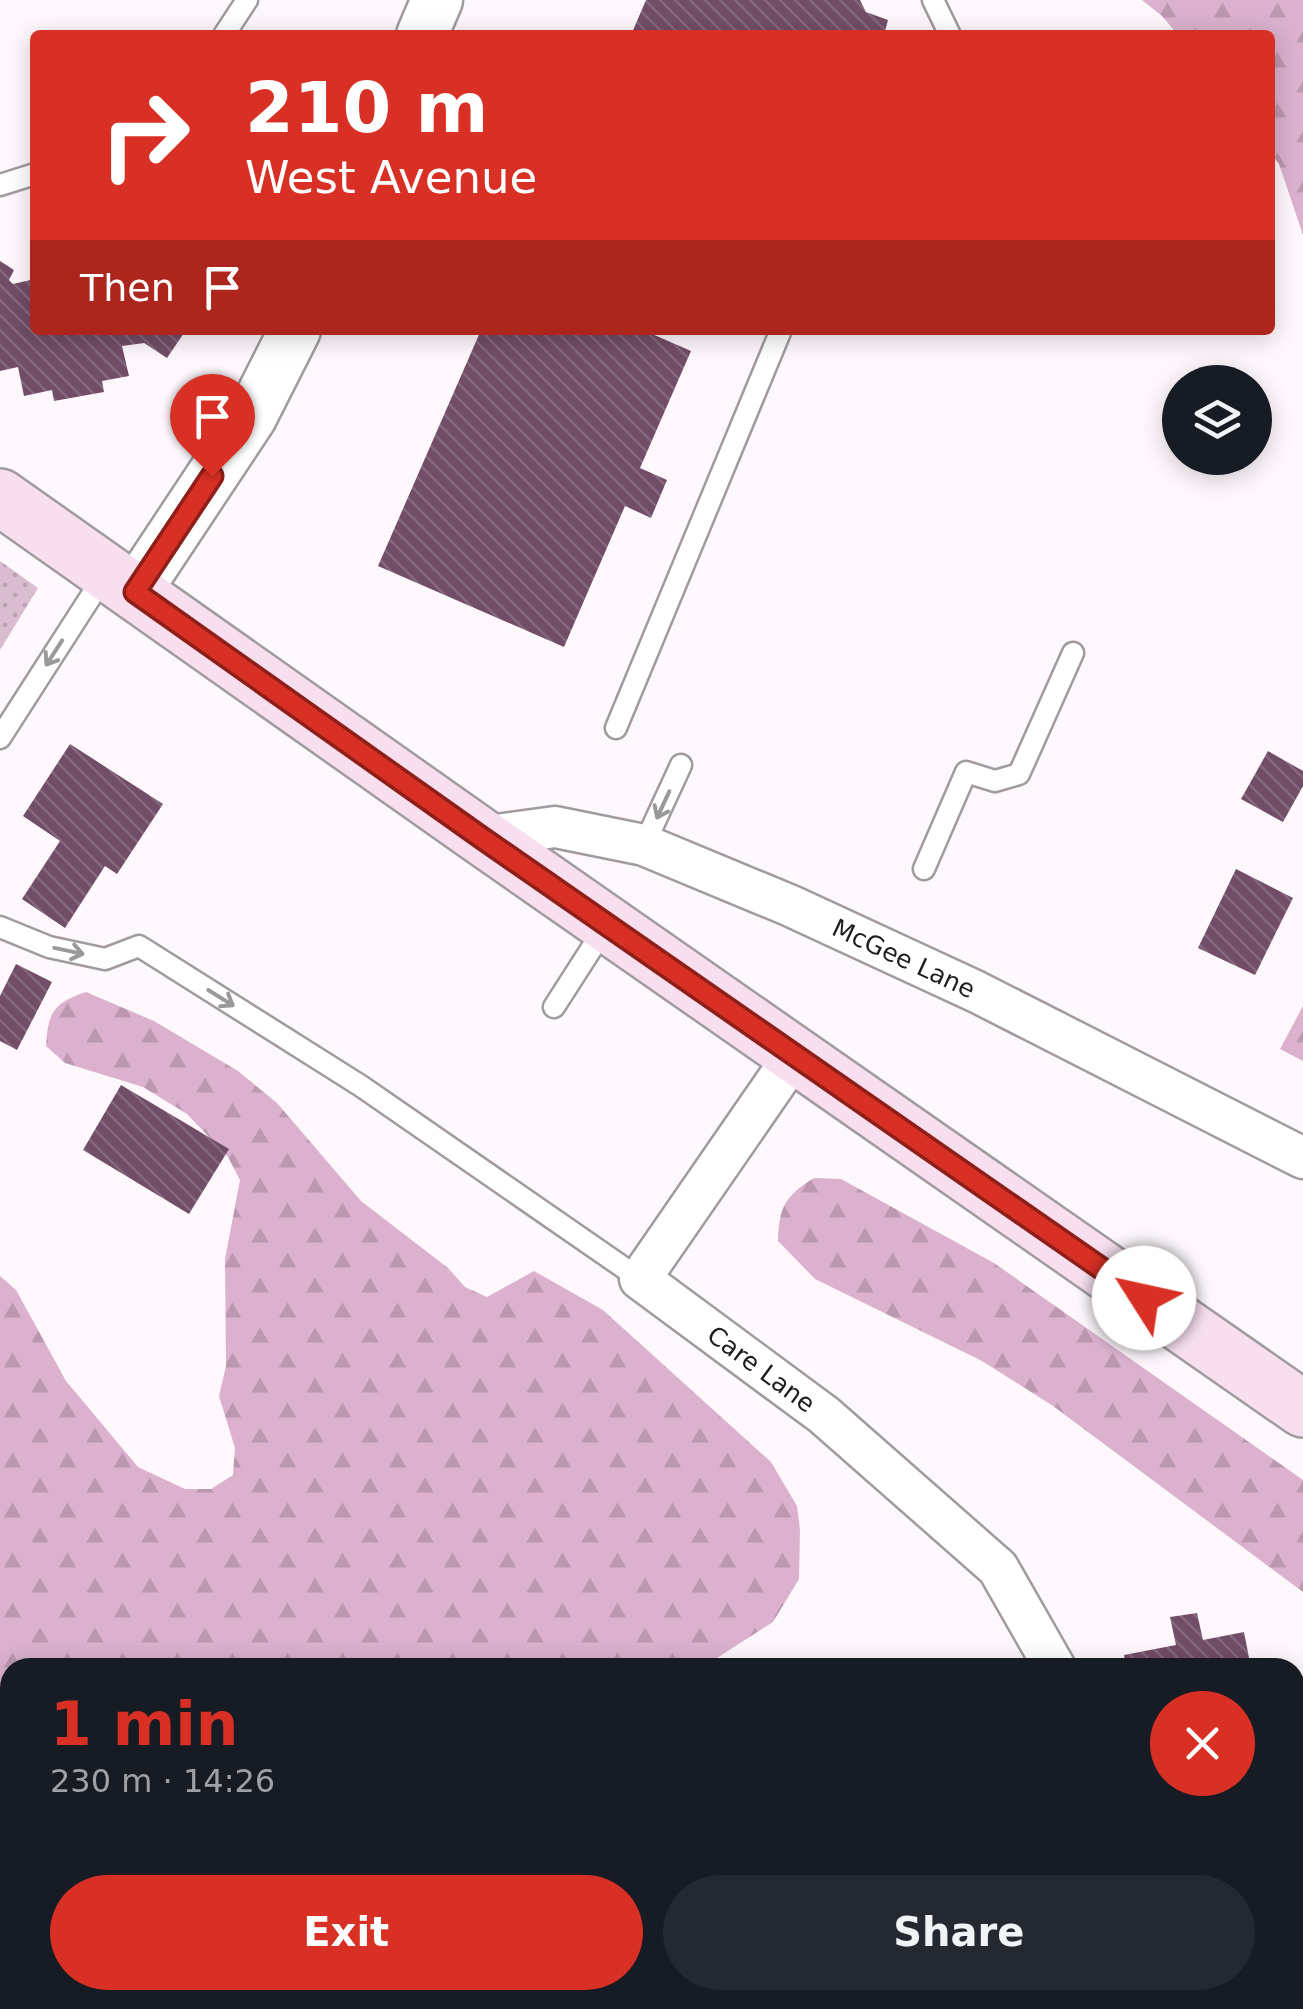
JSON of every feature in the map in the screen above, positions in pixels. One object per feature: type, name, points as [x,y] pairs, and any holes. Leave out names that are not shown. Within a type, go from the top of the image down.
[{"type":"main road","points":[[0,497],[1303,1409]]},
{"type":"street","points":[[424,30],[437,0]]},
{"type":"street","points":[[121,582],[251,418],[292,335]]},
{"type":"street","name":"McGee Lane","points":[[482,838],[555,827],[644,844],[791,906],[977,992],[1303,1158]]},
{"type":"street","points":[[640,1279],[794,1056]]},
{"type":"street","name":"Care Lane","points":[[640,1279],[824,1415],[998,1568],[1049,1658]]},
{"type":"lane","points":[[227,30],[247,0]]},
{"type":"lane","points":[[933,0],[948,30]]},
{"type":"lane","points":[[0,185],[30,176]]},
{"type":"lane","points":[[616,728],[779,335]]},
{"type":"lane","points":[[0,738],[121,582]]},
{"type":"lane","points":[[924,869],[966,772],[995,781],[1019,774],[1073,653]]},
{"type":"lane","points":[[644,844],[681,764]]},
{"type":"lane","points":[[554,1008],[607,924]]},
{"type":"lane","points":[[0,927],[49,947],[105,959],[139,946],[361,1086],[640,1279]]},
{"type":"shaded area","points":[[0,561],[38,588],[0,650]]},
{"type":"green space","points":[[1142,0],[1303,0],[1303,235],[1275,159],[1275,30],[1174,30]]},
{"type":"green space","points":[[86,992],[154,1021],[238,1071],[277,1103],[361,1201],[448,1268],[465,1287],[487,1297],[534,1271],[603,1310],[771,1462],[797,1506],[799,1579],[773,1622],[717,1658],[0,1658],[0,1276],[16,1290],[66,1381],[138,1467],[185,1489],[211,1489],[233,1475],[235,1448],[219,1396],[226,1366],[225,1259],[240,1180],[228,1157],[187,1114],[143,1087],[65,1063],[46,1046],[51,1017],[66,1000]]},
{"type":"green space","points":[[1303,1006],[1303,1061],[1280,1049]]},
{"type":"green space","points":[[814,1178],[841,1179],[994,1263],[1303,1480],[1303,1592],[1053,1406],[982,1361],[815,1279],[778,1241],[786,1204]]},
{"type":"building","points":[[646,0],[860,0],[866,12],[888,20],[885,30],[633,30]]},
{"type":"building","points":[[0,261],[14,270],[9,280],[13,284],[30,280],[30,335],[183,335],[167,358],[144,343],[122,346],[129,376],[102,381],[104,392],[54,401],[52,390],[24,396],[18,367],[0,371]]},
{"type":"building","points":[[479,335],[654,335],[691,351],[640,468],[667,480],[651,518],[625,506],[564,647],[378,566]]},
{"type":"building","points":[[70,744],[163,804],[117,874],[105,866],[65,928],[22,899],[60,841],[23,816]]},
{"type":"building","points":[[1268,751],[1303,771],[1303,786],[1283,822],[1241,799]]},
{"type":"building","points":[[1236,869],[1293,898],[1255,975],[1198,948]]},
{"type":"building","points":[[16,964],[52,982],[17,1050],[0,1041],[0,996]]},
{"type":"building","points":[[121,1085],[229,1149],[189,1214],[83,1150]]},
{"type":"building","points":[[1197,1613],[1203,1640],[1244,1632],[1249,1658],[1124,1658],[1124,1655],[1176,1645],[1170,1617]]},
{"type":"route","points":[[212,476],[135,592],[1144,1298]]}]
